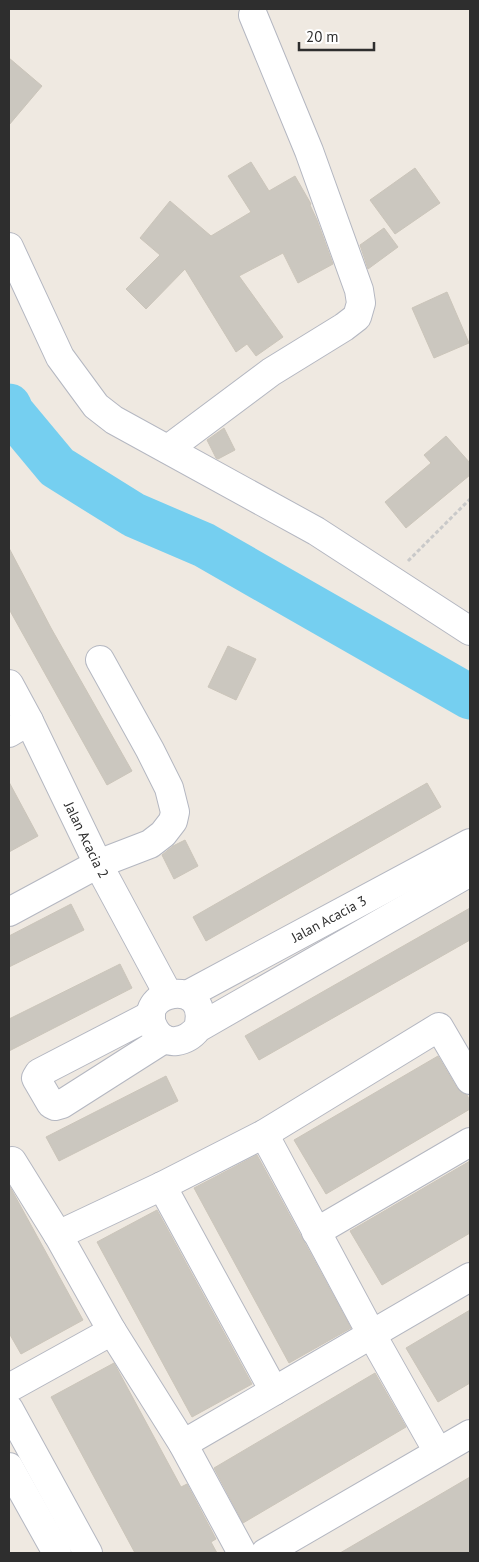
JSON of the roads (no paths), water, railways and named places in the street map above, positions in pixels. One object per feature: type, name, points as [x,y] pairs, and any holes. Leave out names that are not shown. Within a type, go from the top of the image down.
[{"type":"street","points":[[168,450],[272,372],[344,327],[357,317],[362,303],[309,151],[253,15]]},
{"type":"street","points":[[9,247],[60,357],[96,406],[114,420],[316,531],[470,631]]},
{"type":"street","points":[[9,912],[98,864],[150,844],[168,829],[173,821],[175,812],[170,788],[100,660]]},
{"type":"street","name":"Jalan Acacia 2","points":[[9,684],[19,727],[98,864],[178,995]]},
{"type":"street","name":"Jalan Acacia 3","points":[[178,995],[470,843]]},
{"type":"street","name":"Jalan Acacia 3","points":[[198,1028],[470,872]]},
{"type":"street","points":[[178,995],[195,1001],[200,1019],[198,1028],[191,1036],[183,1041],[174,1042],[164,1039],[157,1033],[152,1025],[151,1015],[154,1006],[160,999],[178,995]]},
{"type":"street","points":[[151,1015],[39,1073],[37,1080],[50,1104],[55,1106],[62,1104],[164,1039]]},
{"type":"street","points":[[58,1235],[162,1186],[264,1134],[439,1027],[470,1080]]},
{"type":"street","points":[[264,1134],[372,1335],[438,1452]]},
{"type":"street","points":[[316,1232],[470,1142]]},
{"type":"street","points":[[12,1161],[58,1235],[112,1331],[184,1444],[242,1553]]},
{"type":"street","points":[[162,1186],[274,1392]]},
{"type":"street","points":[[184,1444],[470,1277]]},
{"type":"street","points":[[9,1388],[112,1331]]},
{"type":"street","points":[[9,1409],[88,1553]]},
{"type":"street","points":[[265,1553],[470,1434]]},
{"type":"street","points":[[9,1467],[57,1553]]},
{"type":"waterway","points":[[9,406],[12,413],[57,467],[134,515],[204,545],[470,697]]}]
